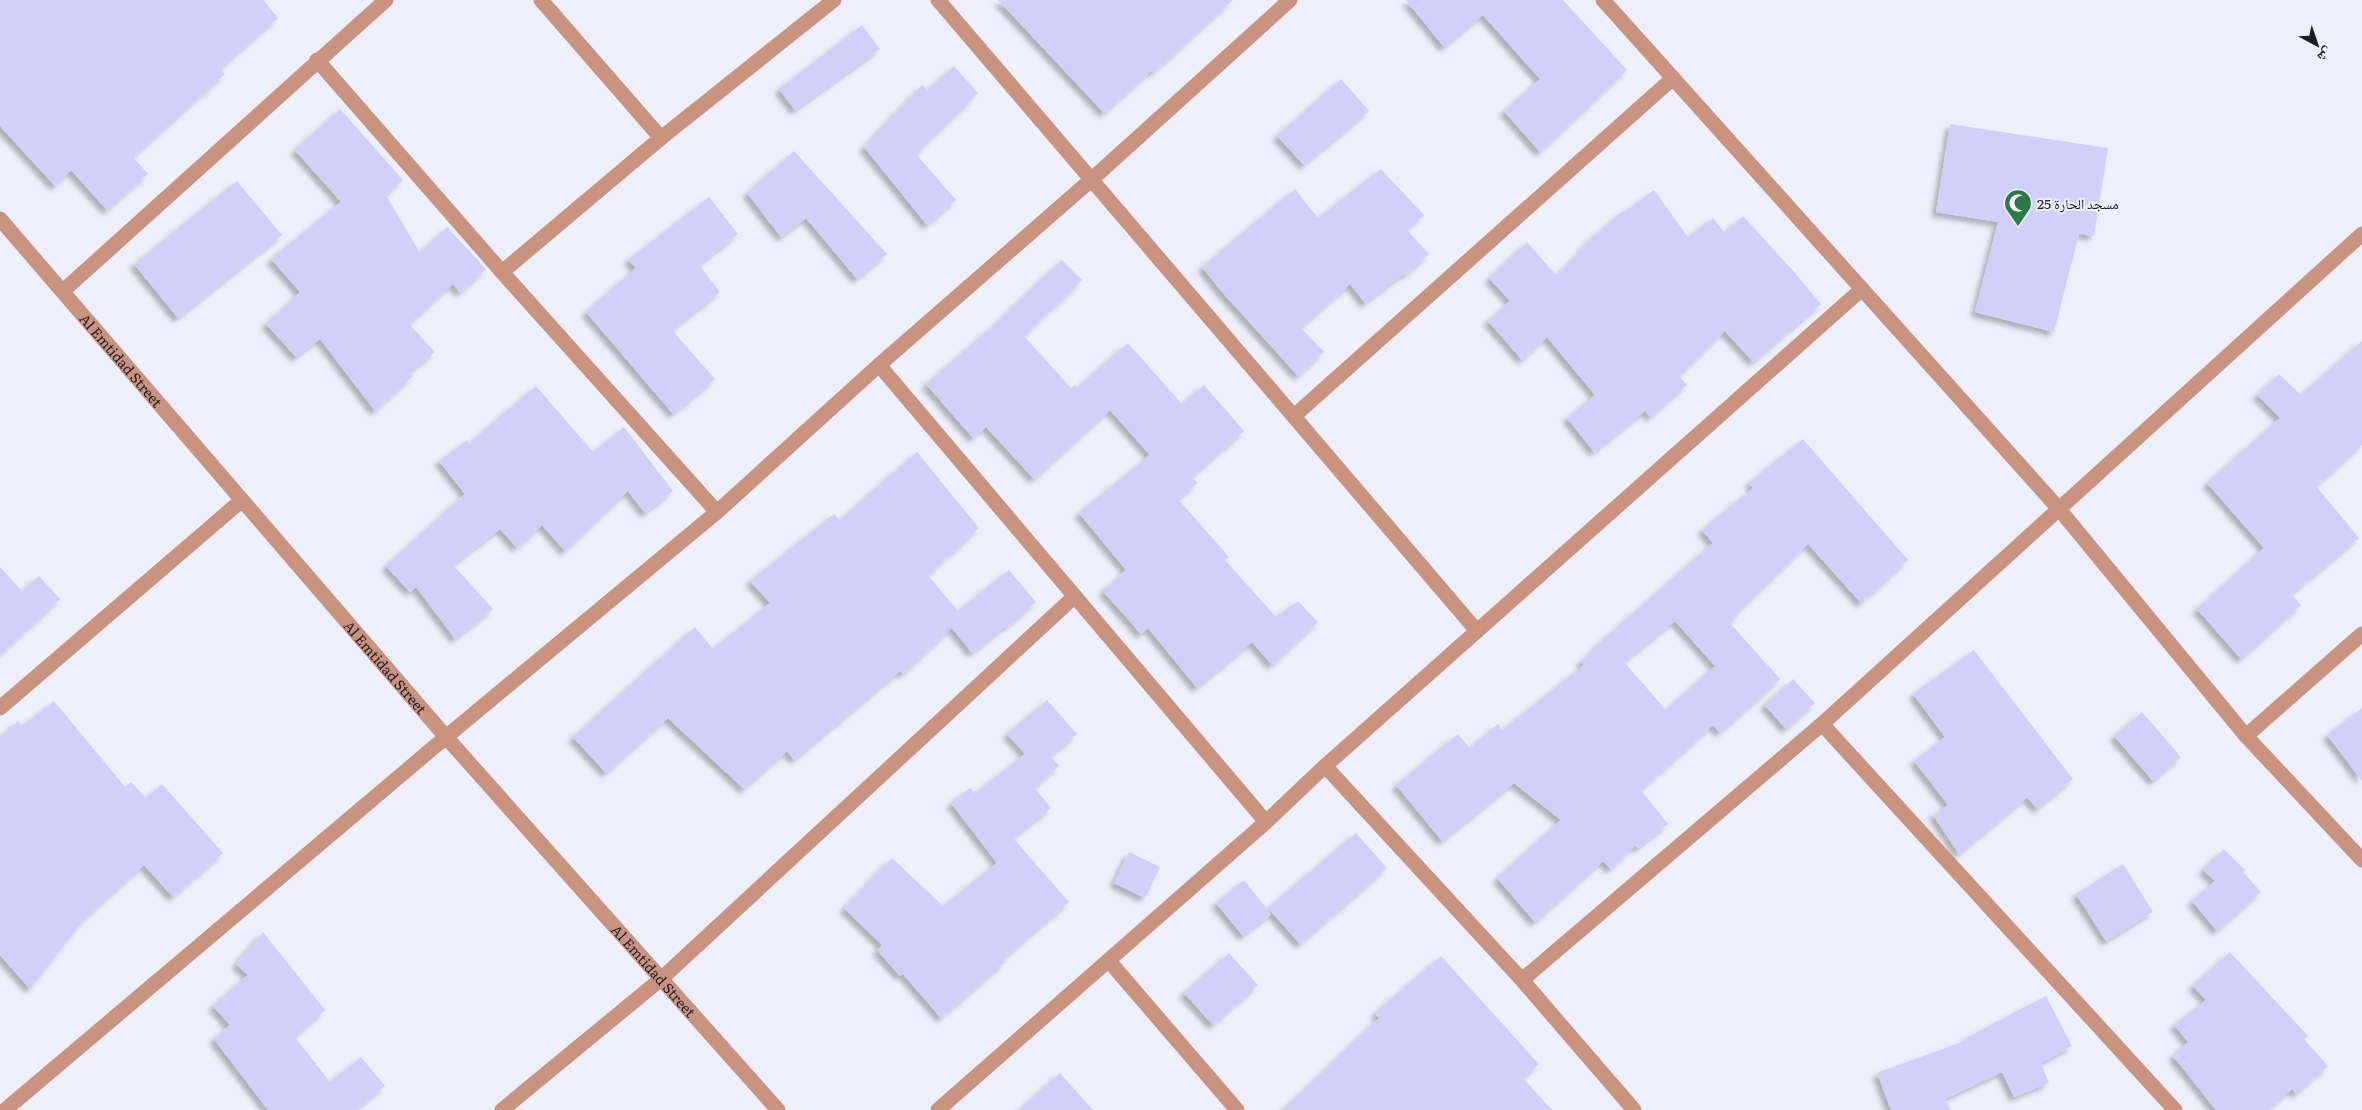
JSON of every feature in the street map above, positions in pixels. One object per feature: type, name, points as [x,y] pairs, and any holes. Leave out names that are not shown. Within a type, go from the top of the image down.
[{"type":"street","points":[[63,291],[317,60],[386,0]]},
{"type":"street","points":[[541,0],[661,138]]},
{"type":"street","points":[[502,272],[661,138],[834,0]]},
{"type":"street","points":[[938,0],[1477,631]]},
{"type":"street","points":[[5,1110],[446,737],[717,512],[879,365],[1091,180],[1290,0]]},
{"type":"street","points":[[1603,0],[2059,508],[2246,736],[2362,860]]},
{"type":"street","points":[[317,60],[502,272],[717,512]]},
{"type":"street","points":[[1294,416],[1672,79]]},
{"type":"street","name":"Al Emtidad Street","points":[[1,223],[63,291],[446,737],[778,1110]]},
{"type":"street","points":[[1522,980],[1822,724],[2362,234]]},
{"type":"street","points":[[938,1110],[1266,822],[1325,766],[1862,289]]},
{"type":"street","points":[[879,365],[1266,822]]},
{"type":"street","points":[[0,708],[241,500]]},
{"type":"street","points":[[502,1110],[661,979],[1075,596]]},
{"type":"street","points":[[2246,736],[2362,634]]},
{"type":"street","points":[[1822,724],[2176,1110]]},
{"type":"street","points":[[1325,766],[1522,980],[1634,1110]]},
{"type":"street","points":[[1109,961],[1237,1110]]},
{"type":"building","points":[[0,0],[263,0],[278,18],[220,68],[225,74],[133,157],[148,174],[107,210],[71,170],[55,186],[0,126]]},
{"type":"building","points":[[998,0],[1233,0],[1153,73],[1151,71],[1104,113]]},
{"type":"building","points":[[1406,0],[1563,0],[1627,70],[1540,152],[1504,111],[1540,79],[1483,15],[1444,47]]},
{"type":"building","points":[[862,25],[880,49],[795,110],[779,89]]},
{"type":"building","points":[[954,66],[978,93],[916,154],[956,200],[927,225],[864,147],[922,85],[928,90]]},
{"type":"building","points":[[1341,79],[1369,111],[1304,165],[1277,136]]},
{"type":"building","points":[[340,109],[403,180],[386,195],[420,253],[447,227],[486,269],[460,293],[453,284],[409,324],[435,352],[409,373],[413,376],[375,411],[320,339],[296,357],[266,324],[300,292],[271,259],[341,202],[295,150]]},
{"type":"building","points":[[1950,124],[2108,148],[2094,236],[2079,234],[2054,332],[1975,312],[1998,222],[1936,212]]},
{"type":"building","points":[[794,151],[887,254],[857,279],[806,218],[781,237],[747,193]]},
{"type":"building","points":[[1381,169],[1424,215],[1407,230],[1429,254],[1406,275],[1405,273],[1365,303],[1350,284],[1301,328],[1324,352],[1298,376],[1222,292],[1202,267],[1295,189],[1318,218]]},
{"type":"building","points":[[237,181],[282,235],[178,318],[134,264]]},
{"type":"building","points":[[1654,190],[1688,237],[1713,218],[1725,233],[1743,216],[1821,304],[1753,362],[1725,331],[1679,376],[1687,385],[1650,417],[1645,411],[1594,452],[1567,418],[1595,395],[1547,337],[1522,360],[1488,321],[1510,301],[1489,278],[1527,242],[1557,276],[1594,236],[1623,211]]},
{"type":"building","points":[[709,197],[738,234],[699,265],[720,292],[672,330],[715,379],[673,414],[586,312],[636,268],[628,260]]},
{"type":"building","points":[[1062,260],[1082,280],[1024,336],[1071,388],[1075,385],[1077,388],[1128,343],[1182,404],[1204,385],[1244,431],[1192,477],[1198,483],[1178,499],[1229,557],[1225,560],[1276,617],[1298,601],[1318,622],[1272,665],[1252,642],[1197,688],[1148,628],[1141,634],[1103,591],[1126,570],[1079,513],[1150,455],[1110,410],[1034,479],[986,427],[973,438],[926,384],[991,328]]},
{"type":"building","points":[[2362,341],[2362,445],[2316,486],[2359,538],[2291,594],[2301,605],[2241,659],[2197,609],[2264,548],[2207,483],[2280,418],[2257,395],[2279,374],[2301,395]]},
{"type":"building","points":[[536,386],[593,452],[624,427],[673,491],[645,513],[628,491],[565,551],[542,525],[517,548],[500,529],[453,565],[493,609],[455,639],[416,587],[410,592],[386,566],[465,494],[439,461],[467,440],[470,443]]},
{"type":"building","points":[[1803,439],[1908,560],[1861,603],[1808,544],[1737,613],[1739,615],[1730,623],[1780,679],[1720,733],[1713,725],[1641,790],[1668,824],[1638,848],[1636,845],[1611,869],[1603,861],[1535,922],[1497,878],[1561,820],[1514,783],[1442,841],[1396,785],[1458,734],[1470,748],[1498,724],[1502,730],[1584,665],[1581,661],[1595,647],[1713,543],[1702,530],[1753,488],[1749,483]],"holes":[[[1675,621],[1715,666],[1666,710],[1624,662]]]},
{"type":"building","points":[[917,452],[979,528],[928,575],[958,611],[1009,570],[1036,602],[972,653],[952,628],[903,674],[900,671],[794,760],[787,751],[744,789],[668,718],[606,773],[573,737],[695,627],[713,649],[770,603],[750,581],[834,514],[840,520]]},
{"type":"building","points":[[0,567],[22,591],[39,576],[60,599],[0,655]]},
{"type":"building","points":[[1974,650],[2073,779],[2037,809],[2027,797],[1959,854],[1933,815],[1948,805],[1914,761],[1945,737],[1913,694]]},
{"type":"building","points":[[1793,679],[1815,703],[1786,729],[1765,705]]},
{"type":"building","points":[[1047,700],[1077,734],[1051,756],[1059,766],[1035,788],[1051,808],[1013,838],[1069,902],[1002,960],[1005,962],[941,1018],[903,974],[900,976],[877,950],[882,945],[844,908],[892,858],[943,906],[997,863],[951,803],[970,788],[975,793],[1025,754],[1007,734]]},
{"type":"building","points":[[54,701],[125,787],[131,782],[146,798],[162,784],[223,853],[173,897],[144,865],[84,919],[30,989],[0,955],[0,737],[18,721],[22,726]]},
{"type":"building","points":[[2362,708],[2362,781],[2327,735]]},
{"type":"building","points":[[2142,712],[2181,757],[2153,781],[2114,736]]},
{"type":"building","points":[[1356,833],[1387,868],[1300,944],[1268,908]]},
{"type":"building","points":[[2224,849],[2245,870],[2243,872],[2261,892],[2217,931],[2192,901],[2215,881],[2203,870]]},
{"type":"building","points":[[1129,852],[1160,867],[1145,898],[1114,883]]},
{"type":"building","points":[[2123,864],[2153,912],[2106,941],[2076,894]]},
{"type":"building","points":[[1244,880],[1271,914],[1243,936],[1216,903]]},
{"type":"building","points":[[263,932],[325,1010],[295,1037],[330,1082],[361,1057],[385,1086],[355,1110],[268,1110],[214,1039],[230,1025],[213,1006],[248,975],[236,964]]},
{"type":"building","points":[[2230,952],[2308,1036],[2304,1039],[2328,1066],[2296,1094],[2292,1089],[2267,1110],[2216,1110],[2173,1056],[2188,1042],[2174,1025],[2206,1000],[2193,986]]},
{"type":"building","points":[[1229,953],[1258,985],[1213,1025],[1184,993]]},
{"type":"building","points":[[1441,956],[1539,1064],[1523,1078],[1552,1110],[1283,1110],[1379,1018],[1375,1013]]},
{"type":"building","points":[[2046,996],[2072,1046],[2041,1063],[2049,1083],[2014,1097],[2002,1072],[1945,1099],[1951,1110],[1891,1110],[1877,1073],[1967,1040],[1966,1038]]},
{"type":"building","points":[[1060,1073],[1093,1110],[1019,1110]]},
{"type":"place","name":"مسجد الحارة 25","points":[[2018,227]]}]
